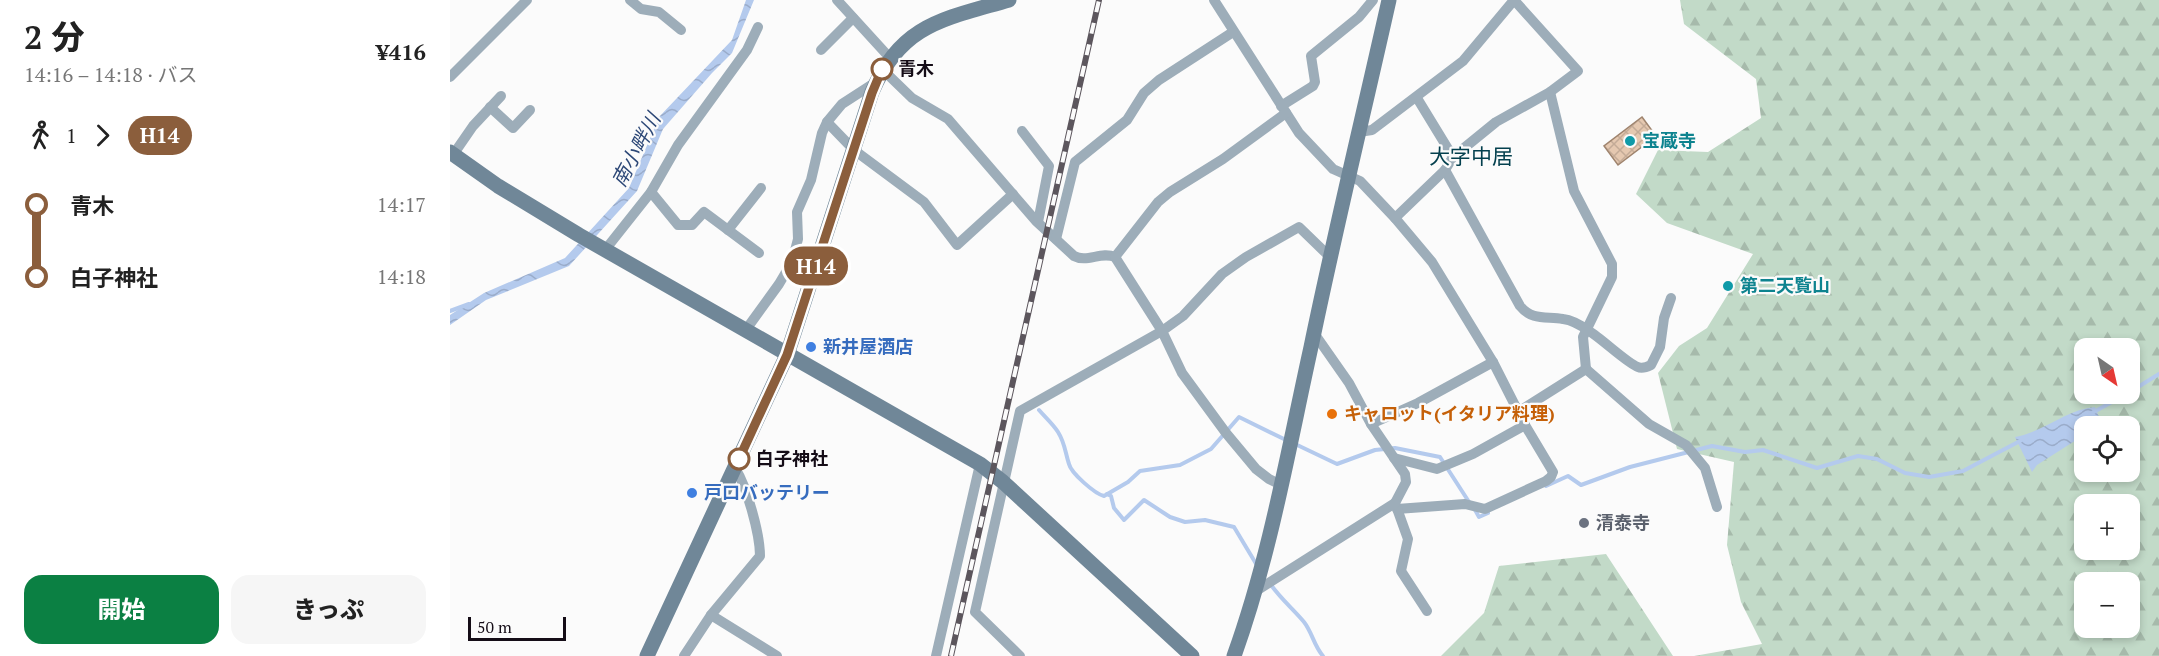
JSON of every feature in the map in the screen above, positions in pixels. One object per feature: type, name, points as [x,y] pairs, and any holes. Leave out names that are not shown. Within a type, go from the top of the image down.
[{"type":"street","points":[[450,76],[527,0]]},
{"type":"street","points":[[630,0],[641,9],[659,12],[681,30]]},
{"type":"street","points":[[837,0],[853,18],[883,70],[912,98],[948,119],[1012,194],[1074,256],[1080,260],[1107,254],[1115,257],[1162,331],[1182,373],[1256,469],[1269,480],[1281,485]]},
{"type":"street","points":[[745,331],[792,262],[798,239],[797,212],[811,180],[822,133],[827,122],[842,104],[883,70],[901,45],[932,25],[1009,0]]},
{"type":"street","points":[[1214,0],[1299,133],[1333,169],[1360,181],[1432,262],[1492,362],[1553,472],[1546,481],[1485,509],[1465,504],[1396,506],[1256,591]]},
{"type":"street","points":[[1234,656],[1256,591],[1389,0]]},
{"type":"street","points":[[1359,132],[1372,130],[1417,98],[1463,60],[1514,0],[1578,70],[1550,92],[1496,122],[1453,157],[1445,170],[1395,218]]},
{"type":"street","points":[[1115,257],[1158,202],[1223,159],[1313,86],[1315,82],[1311,56],[1359,17],[1371,1]]},
{"type":"street","points":[[821,50],[853,18]]},
{"type":"street","points":[[602,248],[651,192],[678,145],[747,50],[758,27]]},
{"type":"street","points":[[1056,239],[1076,162],[1127,120],[1144,93],[1159,80],[1233,32]]},
{"type":"street","points":[[647,656],[787,355],[854,150],[883,70]]},
{"type":"street","points":[[1550,92],[1574,191],[1612,264],[1612,277],[1586,329],[1583,344],[1586,369],[1649,424],[1686,445],[1705,468],[1717,507]]},
{"type":"street","points":[[501,96],[473,126],[452,154],[498,186],[579,235],[980,464],[1003,482],[1192,656]]},
{"type":"street","points":[[1417,98],[1453,157]]},
{"type":"street","points":[[490,106],[513,128],[530,110]]},
{"type":"street","points":[[827,122],[854,150],[924,202],[957,245],[1012,194]]},
{"type":"street","points":[[1022,131],[1049,166],[1038,222]]},
{"type":"street","points":[[1445,170],[1526,313],[1541,318],[1564,319],[1586,329],[1637,367],[1646,368],[1651,365],[1660,347],[1664,318],[1671,298]]},
{"type":"street","points":[[728,230],[761,188]]},
{"type":"street","points":[[651,192],[678,225],[692,225],[704,212],[759,253]]},
{"type":"street","points":[[1020,656],[975,612],[1020,411],[1162,331],[1183,316],[1222,274],[1299,227],[1330,257]]},
{"type":"street","points":[[1314,333],[1349,383],[1371,424],[1405,474],[1406,482],[1396,506],[1408,539],[1401,571],[1427,611]]},
{"type":"street","points":[[1371,424],[1418,403],[1492,362]]},
{"type":"street","points":[[1518,412],[1586,369]]},
{"type":"street","points":[[1394,458],[1437,469],[1473,454],[1525,425]]},
{"type":"street","points":[[936,656],[980,464]]},
{"type":"street","points":[[684,656],[711,615],[760,556],[760,544],[742,479],[735,468]]},
{"type":"street","points":[[711,615],[777,656]]},
{"type":"green space","points":[[1680,0],[2159,0],[2159,656],[1694,656],[1762,644],[1741,602],[1727,545],[1734,462],[1677,449],[1658,373],[1679,346],[1707,328],[1753,254],[1667,223],[1636,194],[1658,150],[1708,152],[1761,118],[1756,79],[1684,24]]},
{"type":"green space","points":[[1606,554],[1673,656],[1441,656],[1484,613],[1499,566]]},
{"type":"water","points":[[746,0],[754,0],[732,53],[663,129],[637,191],[569,266],[486,300],[450,325],[450,315],[484,293],[565,258],[629,188],[659,117],[732,40]]},
{"type":"water","points":[[2095,407],[2099,416],[2074,416],[2074,441],[2037,465],[2032,472],[2015,437]]},
{"type":"building","name":"宝蔵寺","points":[[1642,117],[1656,136],[1618,165],[1604,146]]},
{"type":"waterway","name":"南小畔川","points":[[450,311],[469,304]]},
{"type":"waterway","points":[[2140,386],[2159,374]]},
{"type":"waterway","points":[[2092,413],[2108,404]]},
{"type":"waterway","points":[[1039,410],[1060,436],[1074,473],[1089,487],[1104,496],[1128,482],[1140,471],[1180,465],[1211,449],[1239,417],[1286,440]]},
{"type":"waterway","points":[[1546,486],[1568,476],[1581,485],[1630,467],[1712,446],[1745,452],[1763,450],[1817,468],[1858,456],[1877,459],[1905,473],[1929,477],[1963,471],[2020,441]]},
{"type":"waterway","points":[[1293,443],[1337,464],[1375,450],[1395,448],[1440,457],[1469,502]]},
{"type":"waterway","points":[[1107,494],[1111,496],[1114,508],[1124,520],[1144,500],[1170,517],[1185,522],[1205,520],[1234,527],[1258,567]]},
{"type":"waterway","points":[[1474,508],[1479,517],[1488,513]]},
{"type":"waterway","points":[[1271,585],[1304,622],[1323,656]]},
{"type":"railway","points":[[951,656],[1099,0]]},
{"type":"bus line","name":"H14","points":[[739,459],[787,355],[872,93],[882,69]]},
{"type":"place","name":"青木","points":[[882,69]]},
{"type":"place","name":"宝蔵寺","points":[[1630,141]]},
{"type":"place","name":"第二天覧山","points":[[1728,286]]},
{"type":"place","name":"新井屋酒店","points":[[811,347]]},
{"type":"place","name":"キャロット(イタリア料理)","points":[[1332,414]]},
{"type":"place","name":"白子神社","points":[[739,459]]},
{"type":"place","name":"戸口バッテリー","points":[[692,493]]},
{"type":"place","name":"清泰寺","points":[[1584,523]]},
{"type":"district","name":"大字中居","points":[[1471,157]]}]
